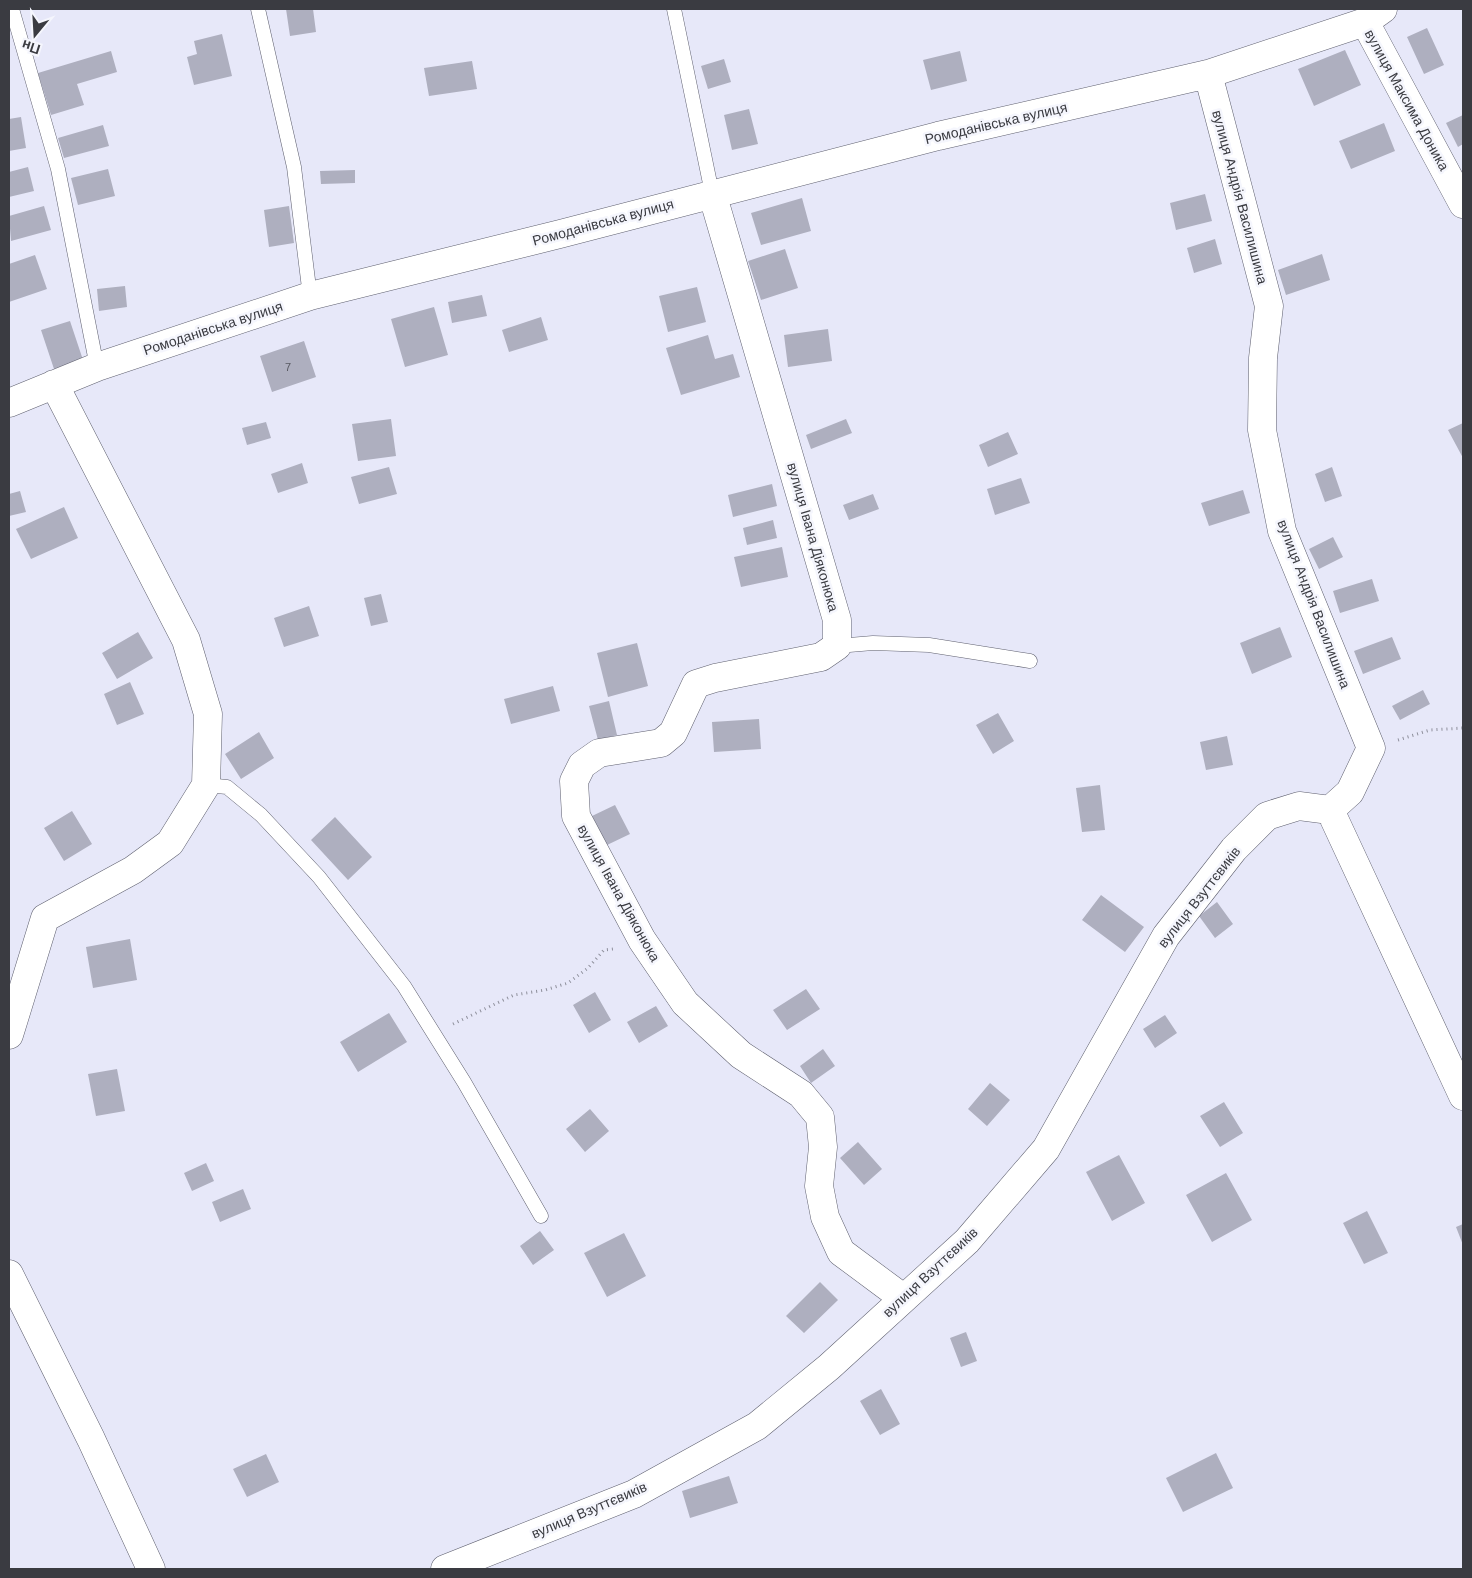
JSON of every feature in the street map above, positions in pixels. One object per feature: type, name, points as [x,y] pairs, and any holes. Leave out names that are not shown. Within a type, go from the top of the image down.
[{"type":"street","name":"Ромоданівська вулиця","points":[[9,402],[97,367],[310,296],[560,234],[712,193],[938,136],[1208,74],[1374,15]]},
{"type":"street","name":"вулиця Максима Доника","points":[[1374,15],[1463,204]]},
{"type":"street","name":"вулиця Андрія Василишина","points":[[1208,74],[1269,306],[1263,358],[1262,430],[1282,531],[1371,748]]},
{"type":"street","name":"вулиця Івана Діяконюка","points":[[712,193],[836,620],[837,646],[821,657],[715,678],[696,684],[673,733],[661,743],[599,753],[582,764],[574,780],[576,816],[642,940],[685,1003],[741,1056],[801,1094],[820,1117],[823,1147],[819,1186],[825,1217],[833,1235],[841,1252],[903,1298]]},
{"type":"street","points":[[9,1035],[44,918],[133,870],[170,843],[206,785],[208,714],[186,640],[54,384]]},
{"type":"street","points":[[1371,748],[1350,792],[1330,810],[1463,1096]]},
{"type":"street","name":"вулиця Взуттєвиків","points":[[445,1569],[634,1494],[757,1426],[828,1367],[967,1241],[1046,1148],[1166,936],[1234,850],[1267,816],[1299,806],[1330,810]]},
{"type":"street","points":[[9,1274],[92,1439],[151,1569]]},
{"type":"lane","points":[[12,9],[58,169],[97,367]]},
{"type":"lane","points":[[258,9],[294,167],[310,296]]},
{"type":"lane","points":[[674,9],[712,193]]},
{"type":"lane","points":[[837,646],[873,643],[929,645],[1030,662]]},
{"type":"lane","points":[[206,785],[227,787],[261,815],[319,877],[404,986],[435,1035],[541,1216]]},
{"type":"path","points":[[1371,748],[1430,730],[1463,728]]},
{"type":"path","points":[[435,1035],[499,1001],[568,983],[588,968],[604,950],[619,948],[642,940]]},
{"type":"building","points":[[286,9],[313,9],[316,32],[290,36]]},
{"type":"building","points":[[1427,28],[1444,65],[1424,74],[1407,37]]},
{"type":"building","points":[[222,34],[232,76],[194,85],[187,57],[197,54],[194,41]]},
{"type":"building","points":[[1345,50],[1361,85],[1314,106],[1298,69]]},
{"type":"building","points":[[111,51],[117,72],[77,84],[84,105],[51,115],[38,73]]},
{"type":"building","points":[[960,51],[967,81],[931,90],[923,60]]},
{"type":"building","points":[[724,59],[731,82],[708,89],[701,66]]},
{"type":"building","points":[[472,61],[477,89],[429,96],[424,68]]},
{"type":"building","points":[[749,109],[758,144],[732,150],[724,115]]},
{"type":"building","points":[[1463,115],[1463,144],[1458,147],[1446,123]]},
{"type":"building","points":[[21,117],[26,148],[9,151],[9,119]]},
{"type":"building","points":[[1384,123],[1395,151],[1351,169],[1339,141]]},
{"type":"building","points":[[103,125],[109,146],[64,158],[58,138]]},
{"type":"building","points":[[28,167],[34,191],[9,197],[9,172]]},
{"type":"building","points":[[108,169],[115,196],[78,205],[71,178]]},
{"type":"building","points":[[355,170],[355,183],[321,184],[320,171]]},
{"type":"building","points":[[1205,194],[1212,221],[1176,230],[1170,203]]},
{"type":"building","points":[[802,198],[811,231],[761,245],[751,213]]},
{"type":"building","points":[[44,206],[51,230],[11,241],[9,216]]},
{"type":"building","points":[[289,206],[294,243],[269,247],[264,210]]},
{"type":"building","points":[[1215,239],[1222,264],[1194,273],[1187,248]]},
{"type":"building","points":[[785,249],[798,288],[761,300],[748,261]]},
{"type":"building","points":[[1322,254],[1330,280],[1286,295],[1278,270]]},
{"type":"building","points":[[35,255],[47,289],[9,302],[9,264]]},
{"type":"building","points":[[125,286],[127,307],[99,311],[97,289]]},
{"type":"building","points":[[697,287],[706,322],[668,332],[659,296]]},
{"type":"building","points":[[482,295],[487,316],[452,323],[448,302]]},
{"type":"building","points":[[434,307],[448,355],[405,367],[391,319]]},
{"type":"building","points":[[541,317],[548,340],[509,352],[502,330]]},
{"type":"building","points":[[70,321],[83,360],[54,369],[41,330]]},
{"type":"building","points":[[828,329],[832,361],[788,367],[784,335]]},
{"type":"building","points":[[708,335],[715,359],[733,354],[740,377],[681,395],[666,348]]},
{"type":"building","points":[[304,341],[316,377],[272,392],[260,356]]},
{"type":"building","points":[[391,419],[396,456],[358,461],[352,424]]},
{"type":"building","points":[[846,419],[852,433],[811,449],[806,435]]},
{"type":"building","points":[[266,422],[271,438],[247,445],[242,428]]},
{"type":"building","points":[[1463,423],[1463,458],[1448,430]]},
{"type":"building","points":[[1008,432],[1018,454],[988,467],[979,445]]},
{"type":"building","points":[[302,463],[308,483],[278,493],[271,474]]},
{"type":"building","points":[[389,467],[397,494],[359,504],[351,477]]},
{"type":"building","points":[[1332,467],[1342,496],[1325,502],[1315,474]]},
{"type":"building","points":[[1021,478],[1030,503],[995,515],[987,489]]},
{"type":"building","points":[[772,484],[777,506],[733,517],[728,495]]},
{"type":"building","points":[[1243,490],[1250,513],[1209,526],[1201,503]]},
{"type":"building","points":[[20,491],[26,512],[9,516],[9,494]]},
{"type":"building","points":[[873,494],[879,509],[849,520],[843,505]]},
{"type":"building","points":[[64,507],[78,538],[31,559],[16,529]]},
{"type":"building","points":[[773,520],[777,538],[747,545],[743,528]]},
{"type":"building","points":[[1333,537],[1343,557],[1319,569],[1309,549]]},
{"type":"building","points":[[782,547],[788,577],[741,587],[734,557]]},
{"type":"building","points":[[1372,579],[1379,601],[1340,613],[1333,591]]},
{"type":"building","points":[[381,594],[388,622],[371,626],[364,598]]},
{"type":"building","points":[[309,606],[319,636],[284,647],[274,618]]},
{"type":"building","points":[[1280,627],[1292,657],[1252,674],[1240,643]]},
{"type":"building","points":[[138,632],[153,658],[117,679],[102,653]]},
{"type":"building","points":[[1392,637],[1401,659],[1363,674],[1354,651]]},
{"type":"building","points":[[637,643],[648,686],[608,697],[597,653]]},
{"type":"building","points":[[130,682],[144,714],[117,725],[104,694]]},
{"type":"building","points":[[553,686],[560,711],[511,724],[504,699]]},
{"type":"building","points":[[1423,690],[1430,704],[1400,720],[1392,706]]},
{"type":"building","points":[[609,701],[617,735],[598,740],[589,706]]},
{"type":"building","points":[[998,713],[1014,741],[993,754],[976,725]]},
{"type":"building","points":[[759,719],[761,749],[714,752],[712,722]]},
{"type":"building","points":[[259,732],[274,758],[241,779],[225,754]]},
{"type":"building","points":[[1227,736],[1233,765],[1206,770],[1200,742]]},
{"type":"building","points":[[1100,785],[1105,830],[1082,832],[1076,788]]},
{"type":"building","points":[[615,805],[630,834],[607,845],[592,816]]},
{"type":"building","points":[[72,811],[92,844],[64,861],[44,828]]},
{"type":"building","points":[[335,817],[372,857],[348,880],[311,840]]},
{"type":"building","points":[[1101,895],[1144,927],[1125,952],[1082,920]]},
{"type":"building","points":[[1217,902],[1233,924],[1215,938],[1199,916]]},
{"type":"building","points":[[130,939],[137,980],[93,988],[86,947]]},
{"type":"building","points":[[806,989],[820,1009],[787,1030],[773,1010]]},
{"type":"building","points":[[595,992],[611,1020],[589,1033],[573,1005]]},
{"type":"building","points":[[656,1006],[668,1026],[639,1043],[627,1022]]},
{"type":"building","points":[[389,1013],[407,1042],[358,1072],[340,1042]]},
{"type":"building","points":[[1165,1015],[1177,1033],[1155,1048],[1143,1029]]},
{"type":"building","points":[[823,1049],[835,1066],[811,1083],[800,1066]]},
{"type":"building","points":[[117,1069],[125,1111],[96,1116],[88,1074]]},
{"type":"building","points":[[990,1083],[1010,1100],[987,1126],[968,1109]]},
{"type":"building","points":[[1224,1102],[1243,1133],[1220,1147],[1200,1116]]},
{"type":"building","points":[[590,1109],[609,1131],[585,1152],[566,1129]]},
{"type":"building","points":[[858,1142],[882,1169],[864,1185],[840,1158]]},
{"type":"building","points":[[1119,1155],[1145,1203],[1112,1221],[1086,1172]]},
{"type":"building","points":[[206,1163],[214,1181],[192,1191],[184,1173]]},
{"type":"building","points":[[1226,1173],[1252,1220],[1212,1242],[1186,1195]]},
{"type":"building","points":[[243,1189],[251,1209],[220,1222],[212,1202]]},
{"type":"building","points":[[1367,1211],[1388,1253],[1364,1264],[1343,1223]]},
{"type":"building","points":[[1463,1224],[1463,1245],[1456,1227]]},
{"type":"building","points":[[540,1231],[554,1250],[533,1265],[520,1246]]},
{"type":"building","points":[[624,1233],[646,1276],[607,1297],[584,1253]]},
{"type":"building","points":[[820,1282],[838,1300],[804,1333],[786,1316]]},
{"type":"building","points":[[966,1332],[977,1361],[961,1367],[950,1338]]},
{"type":"building","points":[[881,1389],[900,1424],[880,1435],[860,1401]]},
{"type":"building","points":[[1216,1453],[1233,1488],[1183,1512],[1166,1478]]},
{"type":"building","points":[[266,1454],[279,1482],[247,1497],[233,1469]]},
{"type":"building","points":[[729,1476],[738,1503],[690,1518],[682,1491]]}]
